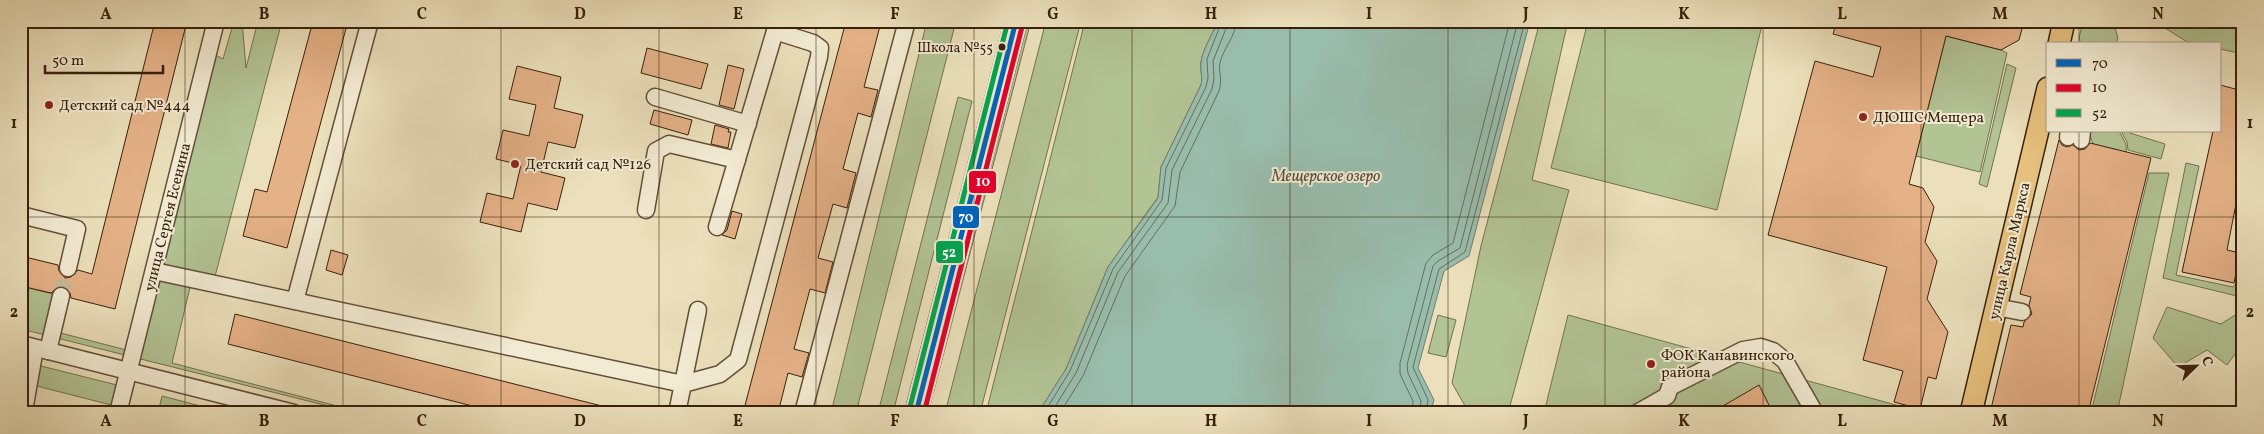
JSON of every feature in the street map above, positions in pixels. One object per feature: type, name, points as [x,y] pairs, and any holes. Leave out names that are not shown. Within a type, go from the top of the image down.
[{"type":"main road","points":[[916,413],[1016,21]]},
{"type":"main road","points":[[2059,42],[2064,21]]},
{"type":"main road","name":"улица Карла Маркса","points":[[1970,413],[2044,120],[2046,104]]},
{"type":"street","name":"улица Сергея Есенина","points":[[118,413],[216,21]]},
{"type":"street","points":[[295,301],[370,21]]},
{"type":"street","points":[[803,413],[907,21]]},
{"type":"street","points":[[154,271],[683,384],[720,374],[738,360],[820,48],[776,26],[717,227]]},
{"type":"street","points":[[655,97],[748,124]]},
{"type":"street","points":[[646,210],[656,151],[662,146],[669,144],[737,160]]},
{"type":"street","points":[[21,215],[77,229],[68,268]]},
{"type":"street","points":[[24,405],[35,348],[61,296]]},
{"type":"street","points":[[1996,307],[2022,312]]},
{"type":"street","points":[[677,413],[698,310]]},
{"type":"street","points":[[1636,413],[1667,396],[1670,387],[1743,350],[1762,347],[1774,351],[1785,361],[1815,413]]},
{"type":"street","points":[[35,348],[294,413]]},
{"type":"shaded area","points":[[234,21],[242,21],[246,68],[258,21],[282,21],[213,284],[192,279],[172,363],[364,413],[356,413],[21,329],[21,286],[61,296],[53,331],[134,352],[214,54],[223,59]]},
{"type":"shaded area","points":[[927,21],[956,21],[856,413],[831,413]]},
{"type":"shaded area","points":[[1026,21],[1031,21],[928,413],[924,413]]},
{"type":"shaded area","points":[[1046,21],[1081,21],[980,413],[945,413]]},
{"type":"shaded area","points":[[1085,21],[1218,21],[1202,57],[1201,85],[1161,167],[1158,197],[1108,267],[1066,369],[1038,413],[986,413]]},
{"type":"shaded area","points":[[1540,21],[1568,21],[1532,180],[1569,190],[1508,413],[1469,413],[1452,383],[1481,246]]},
{"type":"shaded area","points":[[1588,21],[1763,21],[1717,210],[1551,168]]},
{"type":"shaded area","points":[[2083,21],[2113,21],[2118,38],[2117,42],[2080,42],[2079,38]]},
{"type":"shaded area","points":[[2154,21],[2243,23],[2243,54],[2222,49],[2222,42],[2187,42]]},
{"type":"shaded area","points":[[1946,36],[2007,53],[1980,172],[1916,156]]},
{"type":"shaded area","points":[[2007,64],[2016,68],[1987,187],[1979,184]]},
{"type":"shaded area","points":[[958,97],[972,101],[893,413],[878,413]]},
{"type":"shaded area","points":[[2120,132],[2126,144],[2127,169],[2100,162],[2089,133]]},
{"type":"shaded area","points":[[2122,132],[2130,132],[2165,144],[2161,159],[2128,150],[2127,142]]},
{"type":"shaded area","points":[[2186,163],[2199,166],[2176,275],[2233,287],[2239,280],[2243,279],[2241,297],[2163,278]]},
{"type":"shaded area","points":[[2149,173],[2169,173],[2117,413],[2091,413]]},
{"type":"shaded area","points":[[2167,307],[2221,324],[2243,310],[2243,343],[2227,365],[2207,350],[2178,367],[2153,338]]},
{"type":"shaded area","points":[[1438,315],[1456,320],[1446,357],[1428,353]]},
{"type":"shaded area","name":"ФОК Канавинского района","points":[[1568,315],[1925,413],[1544,413]]},
{"type":"shaded area","points":[[21,361],[125,387],[119,407],[21,382]]},
{"type":"shaded area","points":[[162,396],[227,413],[158,413]]},
{"type":"water","name":"Мещерское озеро","points":[[1218,21],[1530,21],[1469,256],[1444,271],[1418,368],[1434,400],[1430,413],[1038,413],[1066,369],[1108,267],[1158,198],[1161,167],[1201,85],[1202,57]]},
{"type":"building","points":[[155,21],[187,21],[115,309],[71,298],[70,293],[64,286],[58,287],[51,293],[21,286],[21,256],[58,265],[59,271],[65,278],[71,277],[78,270],[92,274]]},
{"type":"building","points":[[313,21],[348,21],[287,248],[243,236],[255,189],[267,192]]},
{"type":"building","points":[[846,21],[861,21],[880,26],[864,87],[878,90],[871,117],[858,113],[843,169],[856,173],[847,208],[833,204],[818,258],[833,262],[825,293],[810,289],[794,349],[809,353],[802,377],[788,373],[778,413],[743,413]]},
{"type":"building","name":"ДЮШС Мещера","points":[[1837,21],[2024,21],[2019,40],[2001,50],[1946,36],[1909,184],[1923,188],[1934,207],[1925,242],[1937,261],[1927,299],[1948,332],[1936,379],[1928,377],[1920,409],[1894,402],[1903,371],[1863,360],[1887,267],[1768,235],[1815,61],[1873,77],[1881,47],[1833,34]]},
{"type":"building","points":[[647,48],[708,64],[701,89],[641,73]]},
{"type":"building","points":[[728,65],[744,69],[734,109],[719,105]]},
{"type":"building","points":[[517,66],[561,77],[554,108],[583,115],[575,148],[548,142],[541,172],[565,178],[557,210],[528,203],[521,232],[480,222],[487,193],[513,199],[521,165],[496,159],[503,130],[529,136],[536,105],[509,99]]},
{"type":"building","points":[[2222,86],[2243,91],[2243,168],[2227,250],[2240,253],[2234,283],[2182,272],[2213,132],[2222,132]]},
{"type":"building","points":[[654,110],[692,120],[688,135],[650,124]]},
{"type":"building","points":[[715,125],[729,129],[728,132],[731,132],[728,148],[711,144]]},
{"type":"building","points":[[2059,140],[2062,145],[2067,147],[2073,145],[2079,150],[2085,149],[2090,143],[2151,158],[2088,413],[1990,413],[2011,325],[2023,327],[2024,322],[2032,314],[2029,305],[2031,297],[2020,294]]},
{"type":"building","points":[[732,211],[742,214],[735,239],[722,235],[727,230]]},
{"type":"building","points":[[331,250],[348,255],[342,275],[326,270]]},
{"type":"building","points":[[235,314],[610,408],[609,413],[500,413],[228,344]]},
{"type":"building","points":[[1759,385],[1773,413],[1711,413]]},
{"type":"tunnel","points":[[61,296],[68,268]]},
{"type":"transit line","name":"52","points":[[909,411],[1008,21]]},
{"type":"transit line","name":"70","points":[[916,413],[1016,21]]},
{"type":"transit line","name":"10","points":[[924,413],[1023,23]]},
{"type":"place","name":"Школа №55","points":[[1002,47]]},
{"type":"place","name":"Детский сад №444","points":[[49,105]]},
{"type":"place","name":"ДЮШС Мещера","points":[[1863,117]]},
{"type":"place","name":"Детский сад №126","points":[[515,164]]},
{"type":"place","name":"ФОК Канавинского района","points":[[1651,364]]}]
